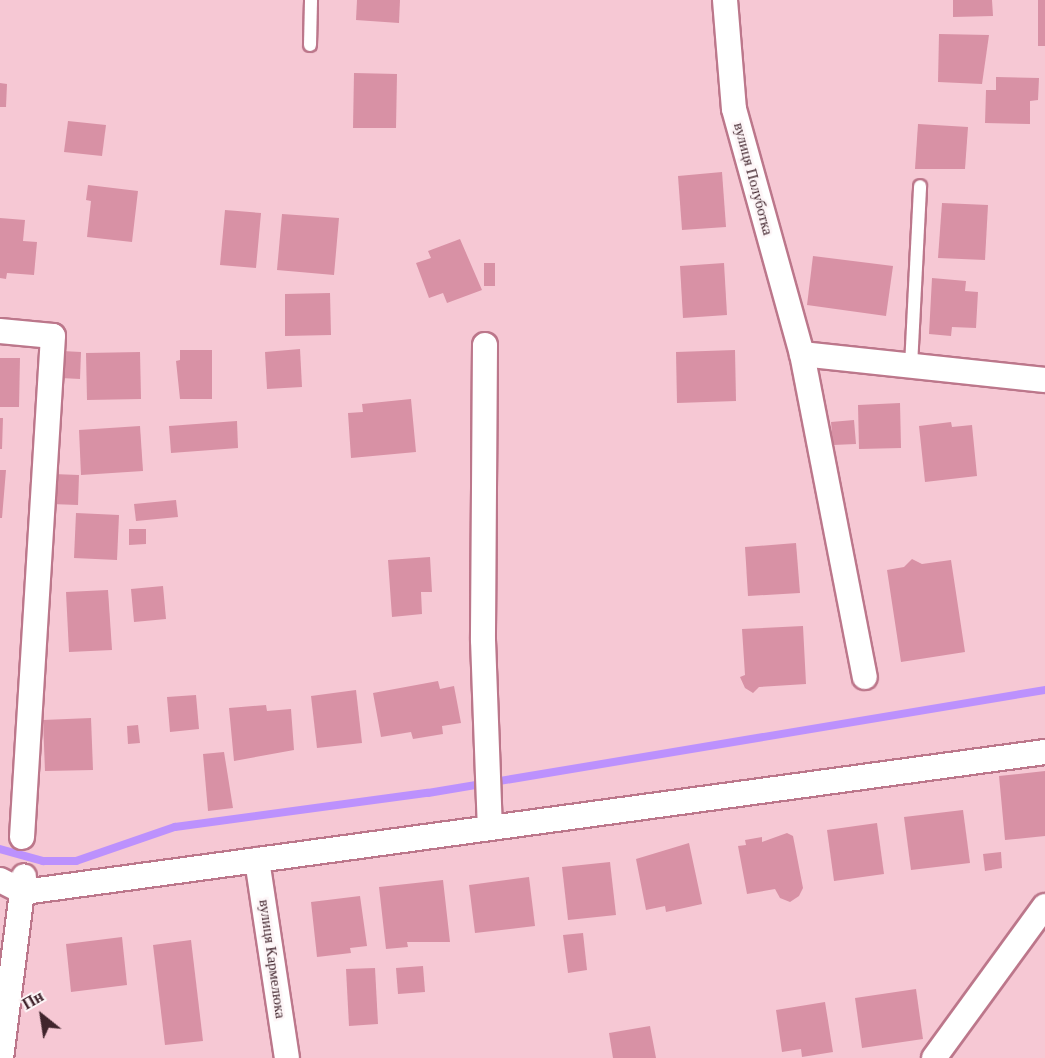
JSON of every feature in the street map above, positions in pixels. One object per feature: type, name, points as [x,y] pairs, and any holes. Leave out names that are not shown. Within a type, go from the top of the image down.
[{"type":"street","name":"вулиця Полуботка","points":[[725,0],[734,109],[802,354],[865,677]]},
{"type":"street","points":[[0,331],[53,336],[22,837]]},
{"type":"street","points":[[485,345],[483,640],[490,828]]},
{"type":"street","points":[[802,354],[1045,380]]},
{"type":"street","points":[[0,880],[24,883],[257,860],[1045,752]]},
{"type":"street","name":"вулиця Кармелюка","points":[[257,860],[286,1058]]},
{"type":"street","points":[[1,1058],[24,883]]},
{"type":"street","points":[[934,1058],[1045,906]]},
{"type":"lane","points":[[310,45],[311,0]]},
{"type":"lane","points":[[911,366],[920,186]]},
{"type":"building","points":[[357,0],[400,0],[399,23],[356,20]]},
{"type":"building","points":[[953,0],[992,0],[993,16],[953,17]]},
{"type":"building","points":[[1038,0],[1045,0],[1045,46],[1038,46]]},
{"type":"building","points":[[939,34],[989,35],[982,84],[938,82]]},
{"type":"building","points":[[354,73],[397,74],[396,128],[353,128]]},
{"type":"building","points":[[996,77],[1039,78],[1038,100],[1030,101],[1030,124],[985,123],[986,90],[996,90]]},
{"type":"building","points":[[0,83],[7,84],[6,107],[0,107]]},
{"type":"building","points":[[68,121],[106,125],[102,156],[64,152]]},
{"type":"building","points":[[918,124],[968,127],[965,169],[915,169]]},
{"type":"building","points":[[722,172],[726,227],[682,230],[678,176]]},
{"type":"building","points":[[88,185],[138,191],[132,242],[87,237],[91,201],[86,200]]},
{"type":"building","points":[[942,203],[988,205],[985,260],[938,258]]},
{"type":"building","points":[[225,210],[261,213],[256,268],[220,265]]},
{"type":"building","points":[[282,214],[339,218],[334,275],[277,270]]},
{"type":"building","points":[[0,218],[25,220],[23,241],[37,242],[34,275],[7,273],[6,279],[0,278]]},
{"type":"building","points":[[460,239],[482,290],[447,303],[443,293],[429,298],[416,263],[431,258],[428,251]]},
{"type":"building","points":[[813,256],[893,266],[886,316],[807,305]]},
{"type":"building","points":[[484,263],[495,263],[495,286],[484,286]]},
{"type":"building","points":[[724,263],[727,315],[683,318],[680,266]]},
{"type":"building","points":[[932,278],[966,281],[965,291],[978,292],[976,328],[952,327],[951,336],[929,334]]},
{"type":"building","points":[[330,293],[331,335],[285,336],[285,294]]},
{"type":"building","points":[[300,349],[302,387],[267,389],[265,352]]},
{"type":"building","points":[[180,350],[212,350],[212,399],[180,399],[176,361],[180,360]]},
{"type":"building","points":[[735,350],[736,401],[677,403],[676,352]]},
{"type":"building","points":[[62,351],[81,352],[80,379],[61,378]]},
{"type":"building","points":[[140,352],[141,399],[87,400],[86,353]]},
{"type":"building","points":[[0,358],[20,358],[19,407],[0,407]]},
{"type":"building","points":[[411,399],[416,452],[351,458],[348,413],[363,412],[362,404]]},
{"type":"building","points":[[900,403],[901,448],[859,449],[858,405]]},
{"type":"building","points":[[0,418],[3,418],[2,449],[0,449]]},
{"type":"building","points":[[854,420],[856,444],[833,445],[831,422]]},
{"type":"building","points":[[237,421],[238,448],[171,453],[169,426]]},
{"type":"building","points":[[951,422],[952,427],[972,425],[977,476],[925,482],[919,426]]},
{"type":"building","points":[[140,426],[143,471],[81,475],[79,430]]},
{"type":"building","points":[[0,470],[6,470],[2,518],[0,518]]},
{"type":"building","points":[[53,474],[79,475],[78,505],[51,504]]},
{"type":"building","points":[[176,500],[178,517],[136,521],[134,504]]},
{"type":"building","points":[[76,513],[119,515],[117,560],[74,558]]},
{"type":"building","points":[[129,529],[146,529],[146,544],[129,545]]},
{"type":"building","points":[[796,543],[800,593],[748,596],[745,547]]},
{"type":"building","points":[[430,557],[432,592],[421,592],[422,614],[392,617],[388,560]]},
{"type":"building","points":[[912,559],[922,564],[951,560],[965,652],[901,662],[887,570],[904,567]]},
{"type":"building","points":[[163,586],[166,619],[134,622],[131,589]]},
{"type":"building","points":[[108,590],[112,650],[69,652],[66,592]]},
{"type":"building","points":[[803,626],[806,684],[759,687],[753,693],[745,688],[740,677],[745,675],[742,629]]},
{"type":"building","points":[[438,681],[440,689],[454,686],[461,723],[442,726],[443,734],[413,739],[411,732],[381,737],[373,693]]},
{"type":"building","points":[[356,690],[362,743],[317,748],[311,696]]},
{"type":"building","points":[[196,695],[199,729],[170,732],[167,697]]},
{"type":"building","points":[[266,705],[267,711],[291,709],[294,750],[234,761],[229,708]]},
{"type":"building","points":[[91,718],[93,770],[45,771],[43,720]]},
{"type":"building","points":[[138,725],[140,743],[128,744],[127,726]]},
{"type":"building","points":[[224,752],[233,808],[208,811],[203,754]]},
{"type":"building","points":[[1045,771],[1045,836],[1005,840],[999,776]]},
{"type":"building","points":[[963,810],[970,863],[911,870],[904,817]]},
{"type":"building","points":[[877,823],[884,874],[834,881],[827,830]]},
{"type":"building","points":[[787,833],[793,836],[803,888],[799,896],[790,902],[780,898],[775,889],[747,894],[738,846],[746,845],[745,840],[762,837],[762,842]]},
{"type":"building","points":[[689,843],[702,904],[666,912],[665,906],[646,910],[636,859]]},
{"type":"building","points":[[1001,852],[1002,868],[985,871],[983,854]]},
{"type":"building","points":[[610,862],[616,915],[568,920],[562,867]]},
{"type":"building","points":[[529,877],[535,926],[475,933],[469,885]]},
{"type":"building","points":[[443,880],[450,942],[407,942],[408,947],[386,949],[379,887]]},
{"type":"building","points":[[360,896],[367,946],[350,948],[351,953],[317,957],[311,902]]},
{"type":"building","points":[[583,933],[587,970],[568,973],[563,935]]},
{"type":"building","points":[[122,937],[127,985],[71,992],[66,944]]},
{"type":"building","points":[[191,940],[203,1041],[165,1045],[153,945]]},
{"type":"building","points":[[423,966],[425,992],[398,994],[396,968]]},
{"type":"building","points":[[375,968],[378,1024],[349,1026],[346,969]]},
{"type":"building","points":[[916,989],[923,1039],[862,1048],[855,998]]},
{"type":"building","points":[[825,1002],[833,1052],[802,1057],[801,1049],[782,1052],[776,1010]]},
{"type":"building","points":[[650,1026],[656,1058],[613,1058],[609,1033]]},
{"type":"waterway","points":[[0,849],[43,861],[76,861],[175,827],[428,793],[1045,690]]}]
